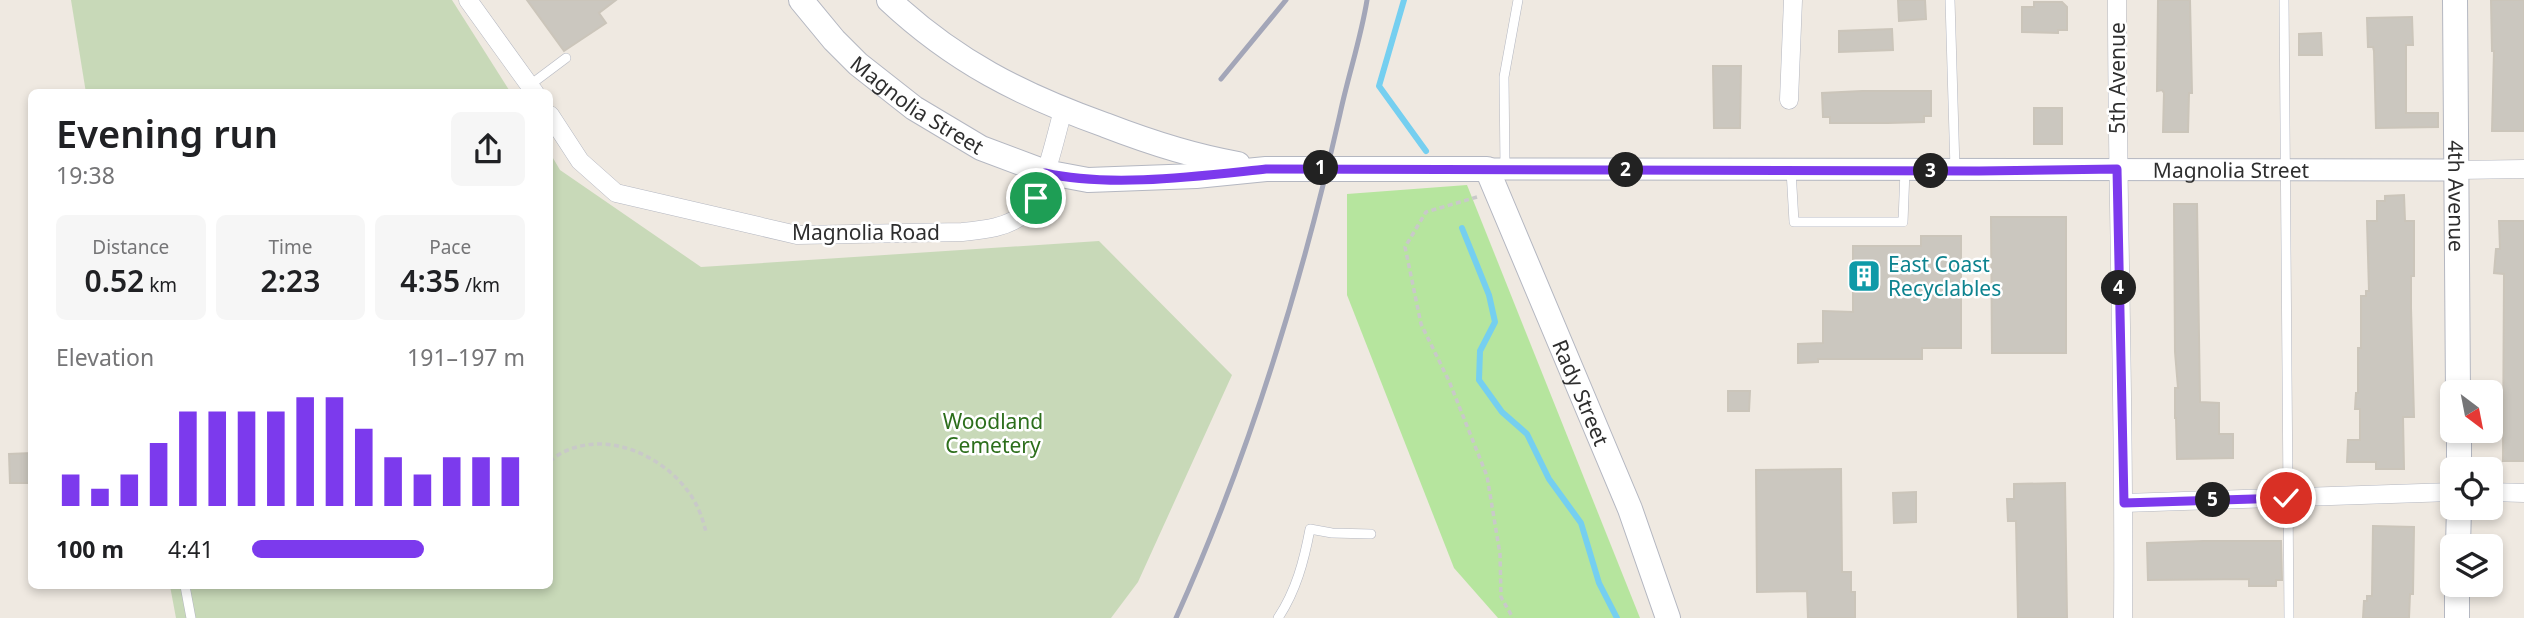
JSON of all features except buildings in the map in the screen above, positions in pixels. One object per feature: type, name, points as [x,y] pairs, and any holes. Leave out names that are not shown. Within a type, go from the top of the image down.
[{"type":"main road","name":"Magnolia Street","points":[[801,0],[834,40],[859,64],[914,108],[981,148],[1045,173],[1087,180],[1196,176],[1266,169],[1496,177]]},
{"type":"main road","name":"Magnolia Street","points":[[889,0],[937,42],[1013,88],[1063,110],[1181,152],[1266,169]]},
{"type":"main road","name":"4th Avenue","points":[[2455,0],[2458,380]]},
{"type":"main road","name":"Rady Street","points":[[1496,177],[1630,509],[1668,618]]},
{"type":"main road","points":[[2457,597],[2457,618]]},
{"type":"street","points":[[468,0],[533,89]]},
{"type":"street","points":[[1789,100],[1793,0]]},
{"type":"street","name":"5th Avenue","points":[[2117,0],[2117,169],[2124,503],[2123,618]]},
{"type":"street","name":"Magnolia Road","points":[[553,120],[580,161],[616,192],[797,235],[987,229],[1007,224],[1024,214],[1036,198],[1063,110]]},
{"type":"street","name":"Magnolia Street","points":[[1496,177],[1791,170],[2524,169]]},
{"type":"street","points":[[2124,503],[2440,492]]},
{"type":"street","points":[[2503,492],[2524,493]]},
{"type":"lane","points":[[1496,177],[1504,77],[1518,0]]},
{"type":"lane","points":[[1950,0],[1955,171]]},
{"type":"lane","points":[[2284,0],[2289,618]]},
{"type":"lane","points":[[533,89],[566,58]]},
{"type":"lane","points":[[1791,170],[1794,222],[1903,222],[1905,170]]},
{"type":"lane","points":[[1278,618],[1291,598],[1305,557],[1310,529],[1332,533],[1371,534]]},
{"type":"lane","points":[[186,589],[191,618]]},
{"type":"path","points":[[1496,177],[1426,212],[1405,247],[1421,324],[1449,381],[1487,476],[1500,554],[1501,597],[1513,618]]},
{"type":"path","points":[[553,459],[568,449],[590,444],[630,447],[663,466],[684,486],[698,506],[706,532]]},
{"type":"green space","points":[[71,0],[452,0],[508,89],[85,89]]},
{"type":"green space","name":"Woodland Cemetery","points":[[553,158],[560,170],[701,267],[1099,241],[1232,375],[1138,582],[1111,618],[176,618],[171,589],[553,589]]},
{"type":"green space","points":[[1467,185],[1640,618],[1498,618],[1454,568],[1347,295],[1347,194]]},
{"type":"waterway","points":[[1404,0],[1379,86],[1426,151]]},
{"type":"waterway","points":[[1462,228],[1489,295],[1495,322],[1480,351],[1479,380],[1502,412],[1527,434],[1549,479],[1581,523],[1599,583],[1617,618]]},
{"type":"railway","points":[[1221,79],[1286,0]]},
{"type":"railway","points":[[1176,618],[1227,495],[1271,370],[1325,178],[1367,0]]},
{"type":"place","name":"East Coast Recyclables","points":[[1864,276]]},
{"type":"route","points":[[1036,198],[1045,173],[1087,180],[1196,176],[1266,169],[2117,169],[2124,503],[2286,498]]}]
